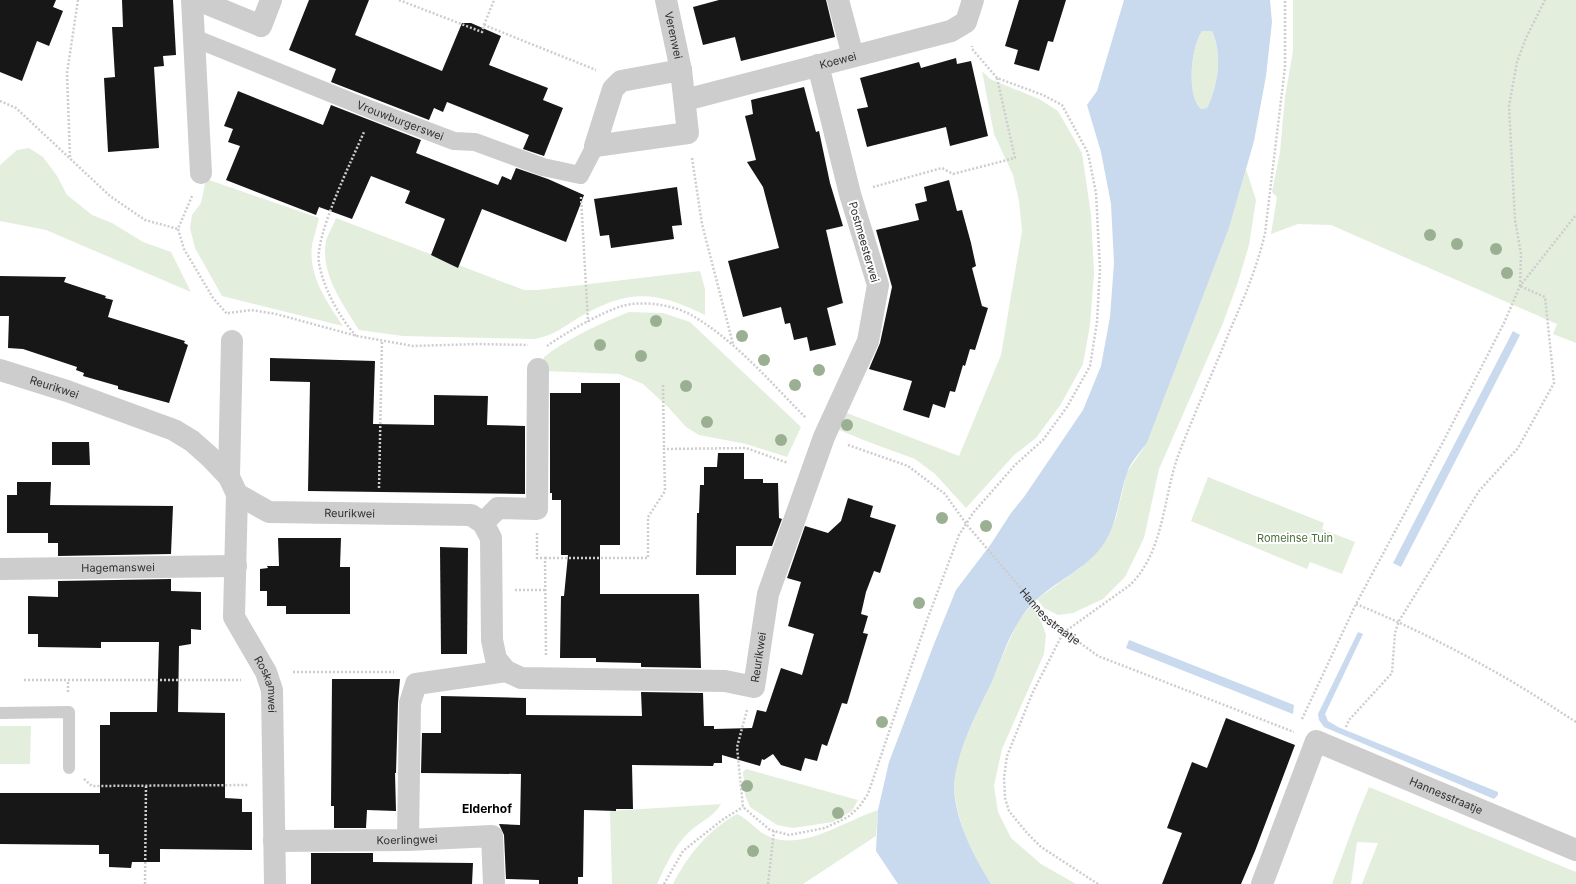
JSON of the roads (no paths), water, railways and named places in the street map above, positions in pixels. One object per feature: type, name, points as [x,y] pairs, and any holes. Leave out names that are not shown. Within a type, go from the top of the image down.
[{"type":"street","points":[[192,0],[201,173]]},
{"type":"street","points":[[198,0],[261,26],[270,0]]},
{"type":"street","name":"Verenwei","points":[[666,0],[681,70]]},
{"type":"street","points":[[838,0],[853,56]]},
{"type":"street","name":"Koewei","points":[[685,100],[951,31],[966,22],[973,0]]},
{"type":"street","name":"Vrouwburgerswei","points":[[194,38],[372,110],[454,141],[475,142],[543,167],[580,175],[595,146]]},
{"type":"street","name":"Postmeesterwei","points":[[818,65],[850,194],[878,285],[868,341],[824,437]]},
{"type":"street","points":[[681,70],[688,133],[595,146],[613,89],[621,81],[681,70]]},
{"type":"street","points":[[232,341],[233,486]]},
{"type":"street","points":[[506,671],[496,659],[492,640],[491,538],[483,523],[498,508],[537,509],[540,359]]},
{"type":"street","name":"Reurikwei","points":[[0,370],[67,391],[174,430],[192,441],[233,486],[270,512],[379,515],[471,515],[483,523]]},
{"type":"street","name":"Reurikwei","points":[[408,840],[410,702],[416,684],[506,671],[521,678],[725,681],[754,687],[768,594],[824,437]]},
{"type":"street","name":"Roskamwei","points":[[233,486],[236,566],[234,617],[268,676],[272,690],[275,884]]},
{"type":"street","name":"Hagemanswei","points":[[0,569],[236,566]]},
{"type":"street","name":"Hannesstraatje","points":[[1262,884],[1316,741],[1335,751],[1576,850]]},
{"type":"street","name":"Koerlingwei","points":[[274,841],[408,840],[492,836],[494,884]]},
{"type":"lane","points":[[0,713],[69,712],[69,768]]},
{"type":"water","points":[[1124,0],[1270,0],[1272,22],[1266,76],[1254,141],[1229,228],[1147,443],[1128,469],[1113,525],[1105,542],[1098,552],[1080,568],[1041,596],[1032,604],[1019,621],[1009,640],[971,727],[957,764],[954,790],[959,819],[970,847],[991,884],[898,884],[876,851],[878,810],[889,762],[934,644],[956,590],[991,544],[1083,410],[1101,366],[1110,317],[1114,263],[1111,204],[1101,152],[1087,105],[1097,91]],"holes":[[[1202,31],[1212,31],[1217,50],[1218,70],[1211,99],[1207,108],[1201,109],[1196,102],[1193,93],[1193,59],[1198,38]]]},
{"type":"water","points":[[1513,331],[1520,335],[1401,567],[1393,563]]},
{"type":"water","points":[[1358,632],[1363,634],[1325,714],[1328,721],[1338,727],[1498,792],[1498,795],[1494,799],[1324,727],[1319,720],[1318,714]]},
{"type":"water","points":[[1129,640],[1294,705],[1293,714],[1126,648]]},
{"type":"district","name":"Elderhof","points":[[487,809]]},
{"type":"park label","name":"Romeinse Tuin","points":[[1295,538]]}]
